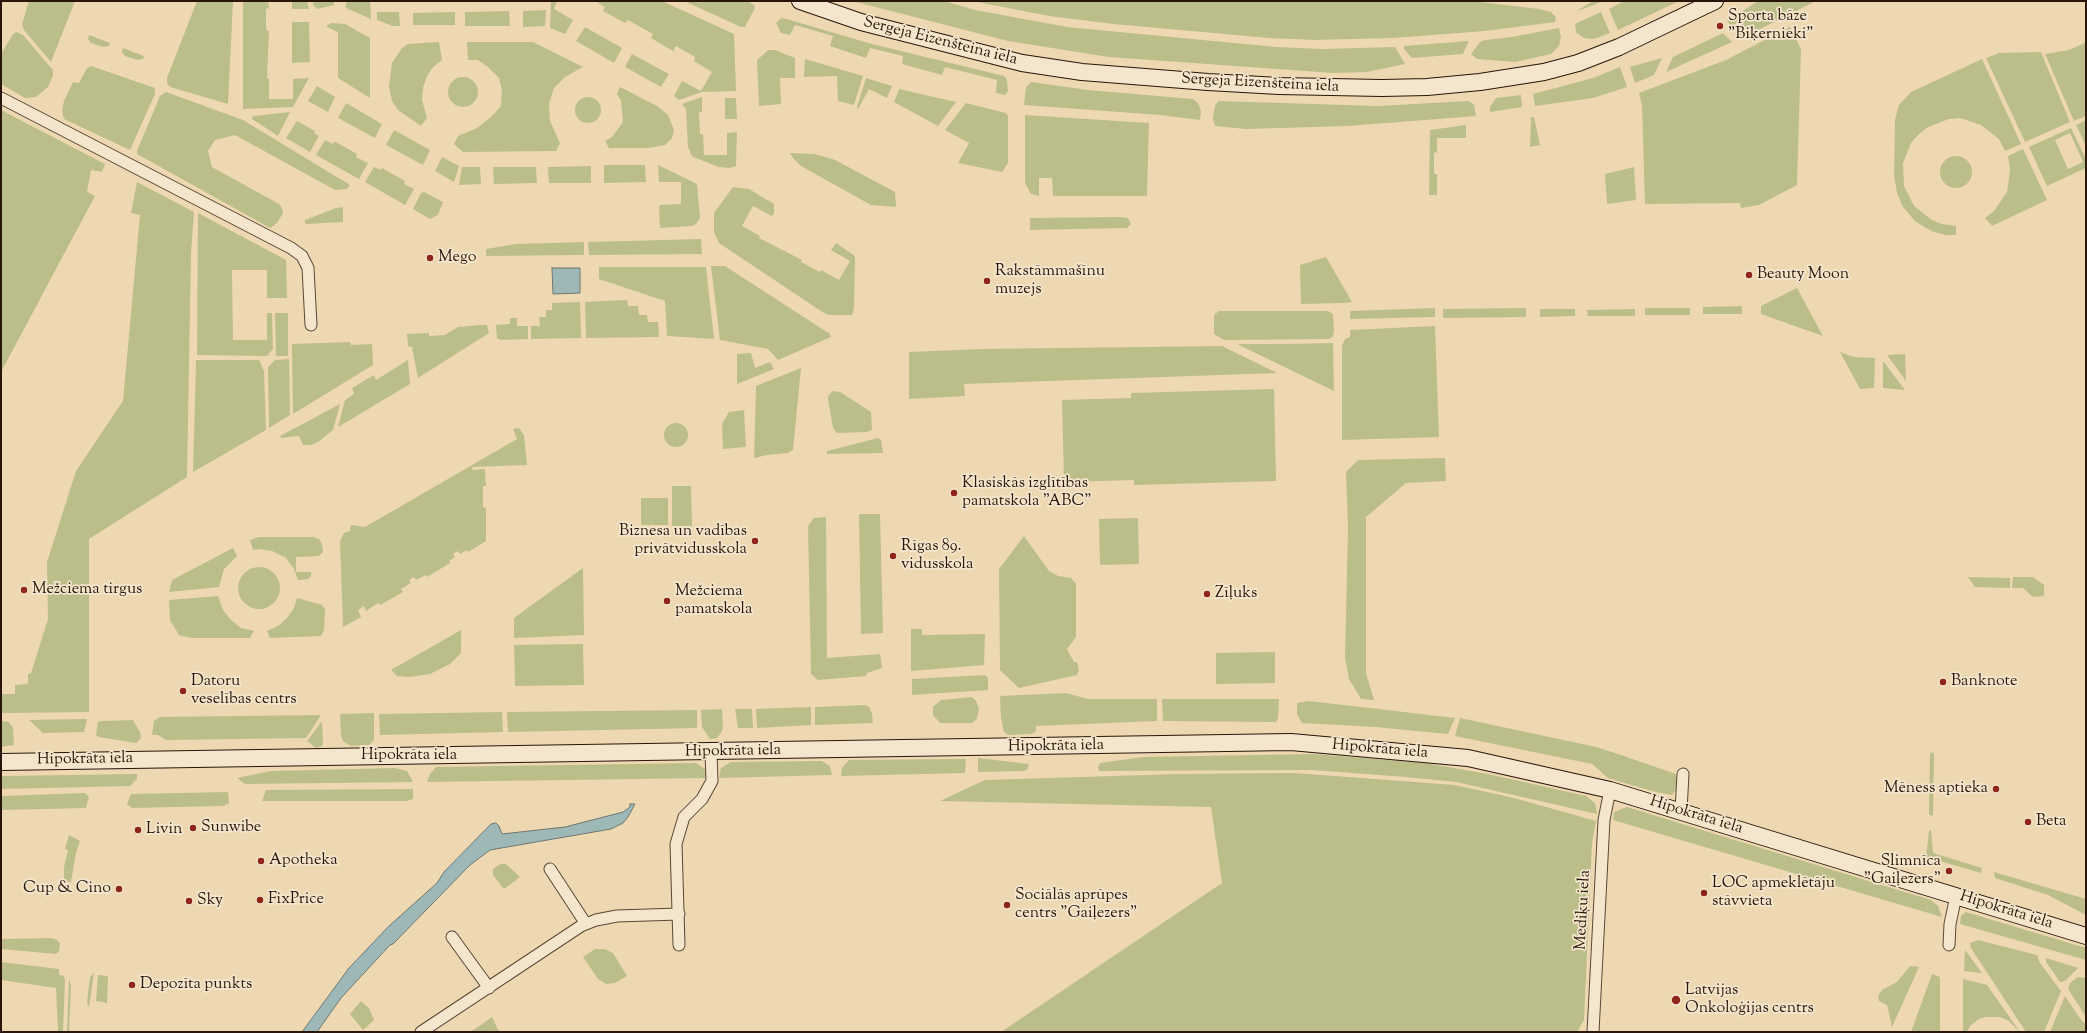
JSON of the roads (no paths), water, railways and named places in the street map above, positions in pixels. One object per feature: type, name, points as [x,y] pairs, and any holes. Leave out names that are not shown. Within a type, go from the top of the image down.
[{"type":"street","name":"Sergeja Eizenšteina iela","points":[[800,1],[861,22],[1022,63],[1082,72],[1200,81],[1279,86],[1352,88],[1427,87],[1506,79],[1544,72],[1578,63],[1619,47],[1715,1]]},
{"type":"street","points":[[1,98],[291,248],[302,256],[308,268],[311,325]]},
{"type":"street","name":"Hipokrāta iela","points":[[1,762],[1291,742],[1468,758],[1610,790],[2086,936]]},
{"type":"street","points":[[679,945],[676,844],[684,818],[702,799],[712,781],[711,752]]},
{"type":"street","points":[[1680,811],[1684,774]]},
{"type":"street","name":"Mediķu iela","points":[[1593,1032],[1604,820],[1610,790]]},
{"type":"street","points":[[550,869],[586,924]]},
{"type":"street","points":[[1949,946],[1950,924],[1956,896]]},
{"type":"street","points":[[421,1032],[562,938],[586,924],[596,920],[617,916],[679,914]]},
{"type":"street","points":[[452,937],[489,988]]},
{"type":"water","points":[[552,268],[580,268],[580,293],[553,294]]},
{"type":"water","points":[[630,804],[635,804],[628,817],[623,823],[611,829],[490,850],[470,865],[393,944],[390,945],[341,998],[317,1032],[302,1032],[349,968],[389,926],[437,883],[444,872],[491,824],[496,823],[502,834],[565,827],[623,812],[630,807]]},
{"type":"place","name":"Sporta bāze \"Biķernieki\"","points":[[1720,26]]},
{"type":"place","name":"Mego","points":[[430,258]]},
{"type":"place","name":"Beauty Moon","points":[[1749,275]]},
{"type":"place","name":"Rakstāmmašīnu muzejs","points":[[987,281]]},
{"type":"place","name":"Klasiskās izglītības pamatskola \"ABC\"","points":[[954,493]]},
{"type":"place","name":"Biznesa un vadības privātvidusskola","points":[[755,541]]},
{"type":"place","name":"Rīgas 89. vidusskola","points":[[893,556]]},
{"type":"place","name":"Mežciema tirgus","points":[[24,590]]},
{"type":"place","name":"Zīļuks","points":[[1207,594]]},
{"type":"place","name":"Mežciema pamatskola","points":[[667,601]]},
{"type":"place","name":"Banknote","points":[[1943,682]]},
{"type":"place","name":"Datoru veselības centrs","points":[[183,691]]},
{"type":"place","name":"Mēness aptieka","points":[[1996,789]]},
{"type":"place","name":"Beta","points":[[2028,822]]},
{"type":"place","name":"Sunwibe","points":[[193,828]]},
{"type":"place","name":"Livin","points":[[138,830]]},
{"type":"place","name":"Apotheka","points":[[261,861]]},
{"type":"place","name":"Slimnīca \"Gaiļezers\"","points":[[1949,871]]},
{"type":"place","name":"Cup & Cino","points":[[119,889]]},
{"type":"place","name":"LOC apmeklētāju stāvvieta","points":[[1704,893]]},
{"type":"place","name":"FixPrice","points":[[260,900]]},
{"type":"place","name":"Sky","points":[[189,901]]},
{"type":"place","name":"Sociālās aprūpes centrs \"Gaiļezers\"","points":[[1007,905]]},
{"type":"place","name":"Depozīta punkts","points":[[132,985]]},
{"type":"place","name":"Latvijas Onkoloģijas centrs","points":[[1676,1000]]}]
